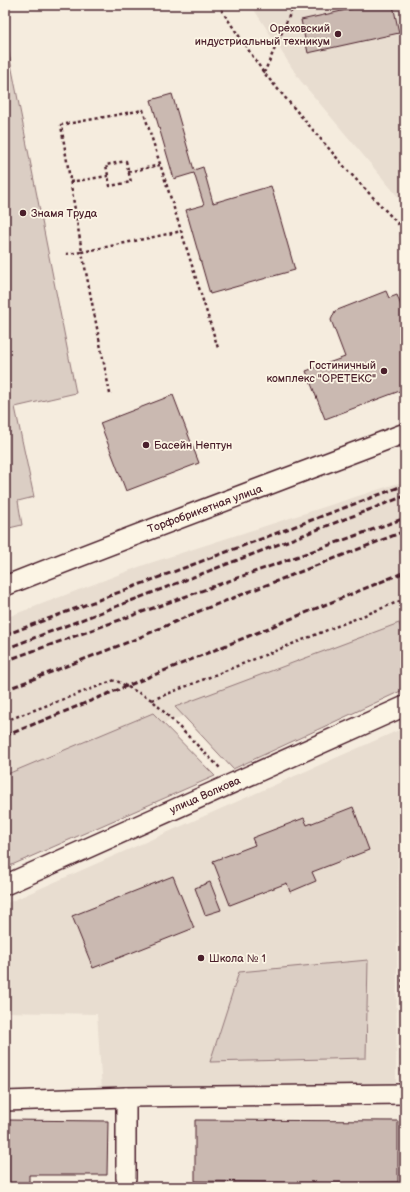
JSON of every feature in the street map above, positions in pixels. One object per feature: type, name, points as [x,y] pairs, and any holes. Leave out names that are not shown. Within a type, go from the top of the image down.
[{"type":"street","name":"Торфобрикетная улица","points":[[5,586],[132,536],[405,433]]},
{"type":"street","name":"улица Волкова","points":[[5,885],[404,706]]},
{"type":"street","points":[[5,1101],[126,1097],[403,1094]]},
{"type":"street","points":[[126,1097],[126,1178]]},
{"type":"path","points":[[218,5],[264,73],[348,172],[405,231]]},
{"type":"path","points":[[264,73],[294,5]]},
{"type":"path","points":[[110,394],[82,252],[61,125],[143,110],[218,348]]},
{"type":"path","points":[[126,161],[131,182],[110,186],[108,176],[106,165],[126,161]]},
{"type":"path","points":[[128,172],[160,165]]},
{"type":"path","points":[[70,182],[108,176]]},
{"type":"path","points":[[66,254],[82,252],[182,230]]},
{"type":"path","points":[[152,700],[405,599]]},
{"type":"path","points":[[5,721],[115,680],[152,700],[235,782]]},
{"type":"path","points":[[403,1094],[404,706]]},
{"type":"shaded area","points":[[251,5],[405,5],[405,205],[300,80]]},
{"type":"shaded area","name":"Знамя Труда","points":[[5,34],[76,393],[15,407],[34,497],[18,501],[22,525],[5,529]]},
{"type":"shaded area","points":[[405,481],[405,630],[5,785],[5,618],[144,565]]},
{"type":"shaded area","points":[[399,623],[405,642],[405,689],[233,769],[175,707]]},
{"type":"shaded area","points":[[153,713],[215,776],[5,868],[5,775]]},
{"type":"shaded area","name":"Школа № 1","points":[[399,730],[396,1084],[102,1090],[97,1014],[5,1012],[5,904]]},
{"type":"shaded area","points":[[368,960],[366,1058],[210,1062],[239,972]]},
{"type":"building","points":[[369,5],[393,5],[399,33],[308,53],[301,20]]},
{"type":"building","points":[[172,94],[194,170],[203,167],[213,203],[271,186],[295,270],[210,294],[186,210],[204,205],[194,173],[174,179],[151,100]]},
{"type":"building","points":[[386,291],[389,298],[397,295],[405,316],[405,389],[325,419],[306,371],[345,357],[331,320],[335,311]]},
{"type":"building","points":[[173,395],[199,463],[126,491],[100,423]]},
{"type":"building","points":[[353,807],[369,850],[312,872],[316,881],[290,892],[287,883],[230,905],[213,861],[255,845],[252,838],[304,818],[307,825]]},
{"type":"building","points":[[173,876],[194,928],[93,968],[72,916]]},
{"type":"building","points":[[210,882],[221,910],[205,915],[195,888]]},
{"type":"building","points":[[5,1120],[108,1121],[107,1175],[29,1175],[29,1187],[5,1187]]},
{"type":"building","points":[[195,1120],[398,1121],[398,1182],[331,1183],[195,1181]]},
{"type":"building","points":[[301,1183],[331,1183],[331,1187],[301,1187]]},
{"type":"railway","points":[[5,635],[405,485]]},
{"type":"railway","points":[[5,649],[405,496]]},
{"type":"railway","points":[[5,661],[405,518]]},
{"type":"railway","points":[[5,690],[136,639],[197,612],[405,531]]},
{"type":"railway","points":[[5,736],[405,572]]},
{"type":"place","name":"Ореховский индустриальный техникум","points":[[338,34]]},
{"type":"place","name":"Знамя Труда","points":[[23,213]]},
{"type":"place","name":"Гостиничный комплекс \"ОРЕТЕКС\"","points":[[384,371]]},
{"type":"place","name":"Басейн Нептун","points":[[146,445]]},
{"type":"place","name":"Школа № 1","points":[[201,958]]}]
